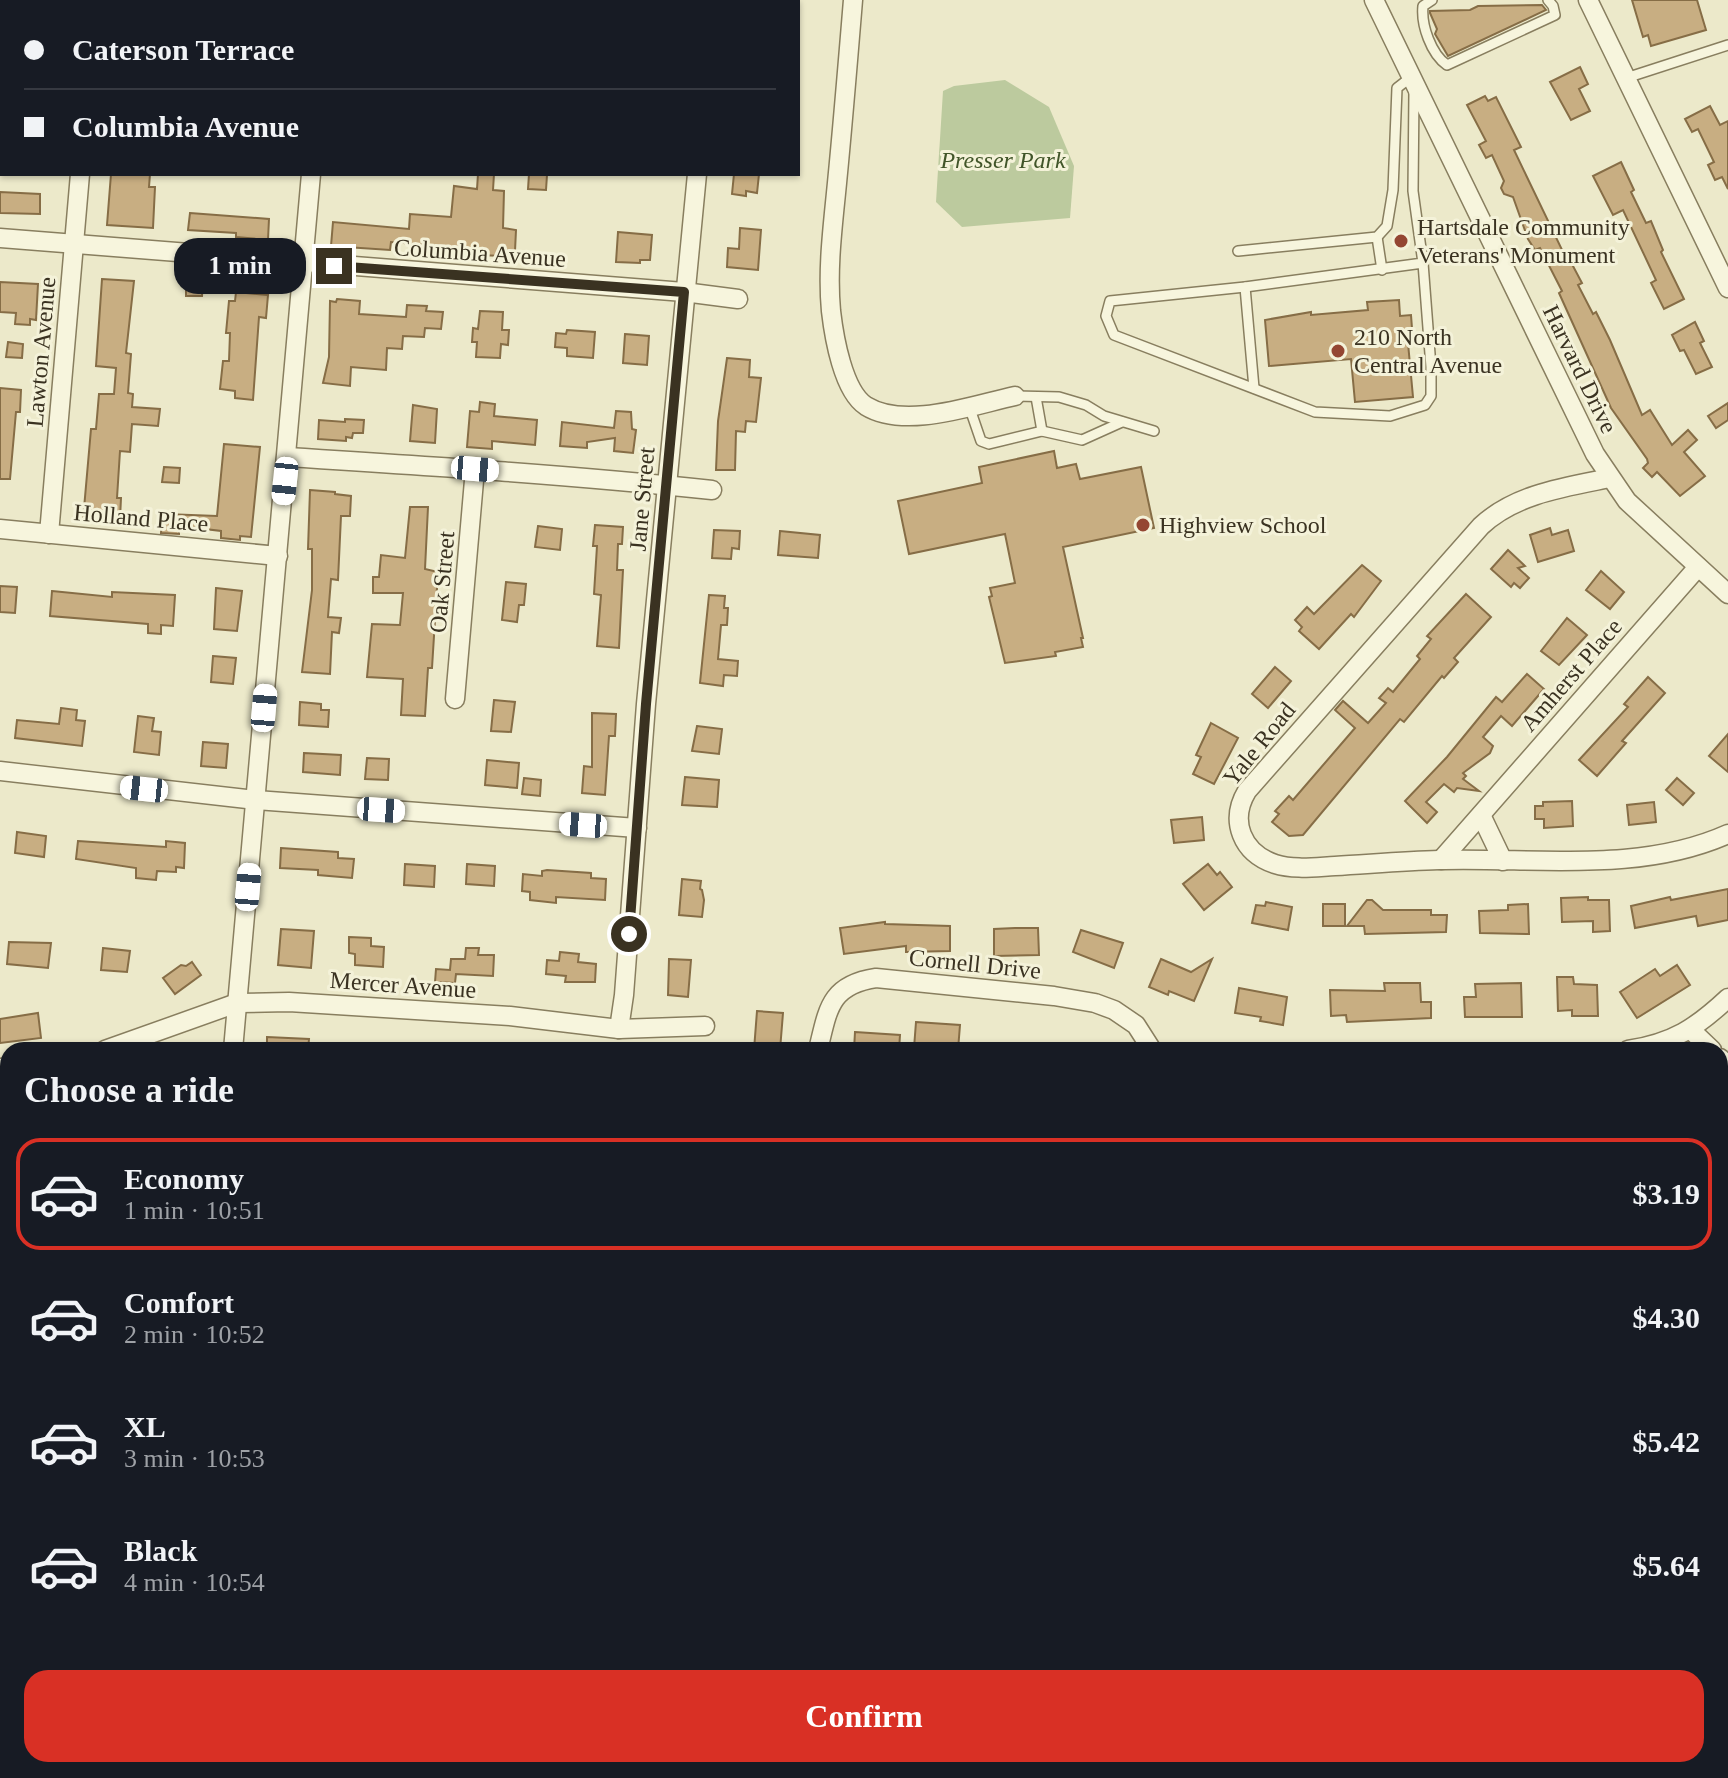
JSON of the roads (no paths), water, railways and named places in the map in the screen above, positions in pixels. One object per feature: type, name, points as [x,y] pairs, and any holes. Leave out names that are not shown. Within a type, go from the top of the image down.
[{"type":"street","points":[[853,0],[830,265],[831,311],[851,390],[864,404],[881,413],[901,417],[1015,396]]},
{"type":"street","name":"Harvard Drive","points":[[1374,0],[1407,74],[1610,478],[1639,513],[1728,594]]},
{"type":"street","points":[[1588,0],[1728,288]]},
{"type":"street","name":"Lawton Avenue","points":[[49,534],[80,176]]},
{"type":"street","points":[[234,1042],[311,176]]},
{"type":"street","name":"Jane Street","points":[[619,1029],[697,176]]},
{"type":"street","name":"Columbia Avenue","points":[[0,238],[684,292],[738,299]]},
{"type":"street","points":[[287,457],[475,469],[712,490]]},
{"type":"street","name":"Oak Street","points":[[455,699],[475,469]]},
{"type":"street","name":"Yale Road","points":[[1610,478],[1526,498],[1490,517],[1471,535],[1255,782],[1238,810],[1239,830],[1258,855],[1277,865],[1301,868],[1441,860],[1503,861],[1660,854],[1728,834]]},
{"type":"street","name":"Holland Place","points":[[0,529],[278,556]]},
{"type":"street","name":"Amherst Place","points":[[1441,860],[1698,567]]},
{"type":"street","points":[[0,771],[256,800],[637,828]]},
{"type":"street","points":[[1481,815],[1503,861]]},
{"type":"street","name":"Cornell Drive","points":[[820,1042],[828,1008],[840,991],[861,980],[876,978],[1095,1003],[1114,1010],[1136,1025],[1147,1042]]},
{"type":"street","points":[[1665,1042],[1691,1030],[1728,998]]},
{"type":"street","name":"Mercer Avenue","points":[[127,1042],[237,1003],[289,1002],[510,1016],[619,1029],[705,1026]]},
{"type":"street","points":[[1691,1030],[1704,1042]]},
{"type":"lane","points":[[1432,0],[1423,6],[1422,18],[1438,58],[1447,65],[1555,15],[1548,0]]},
{"type":"lane","points":[[1626,78],[1728,45]]},
{"type":"lane","points":[[1238,251],[1377,237],[1387,226],[1393,190],[1397,88],[1407,74]]},
{"type":"lane","points":[[1407,74],[1414,100],[1413,191],[1423,263],[1431,367],[1431,396],[1425,405],[1390,416],[1315,412],[1114,335],[1106,316],[1110,301],[1423,263]]},
{"type":"lane","points":[[1377,237],[1382,270]]},
{"type":"lane","points":[[1245,287],[1254,388]]},
{"type":"lane","points":[[1015,396],[1059,397],[1154,431]]},
{"type":"lane","points":[[1036,397],[1042,431]]},
{"type":"lane","points":[[969,406],[981,441],[989,444],[1042,431],[1082,440],[1122,422]]},
{"type":"place","name":"Hartsdale Community Veterans' Monument","points":[[1401,241]]},
{"type":"place","name":"210 North Central Avenue","points":[[1338,351]]},
{"type":"place","name":"Highview School","points":[[1143,525]]},
{"type":"park label","name":"Presser Park","points":[[1003,160]]}]
